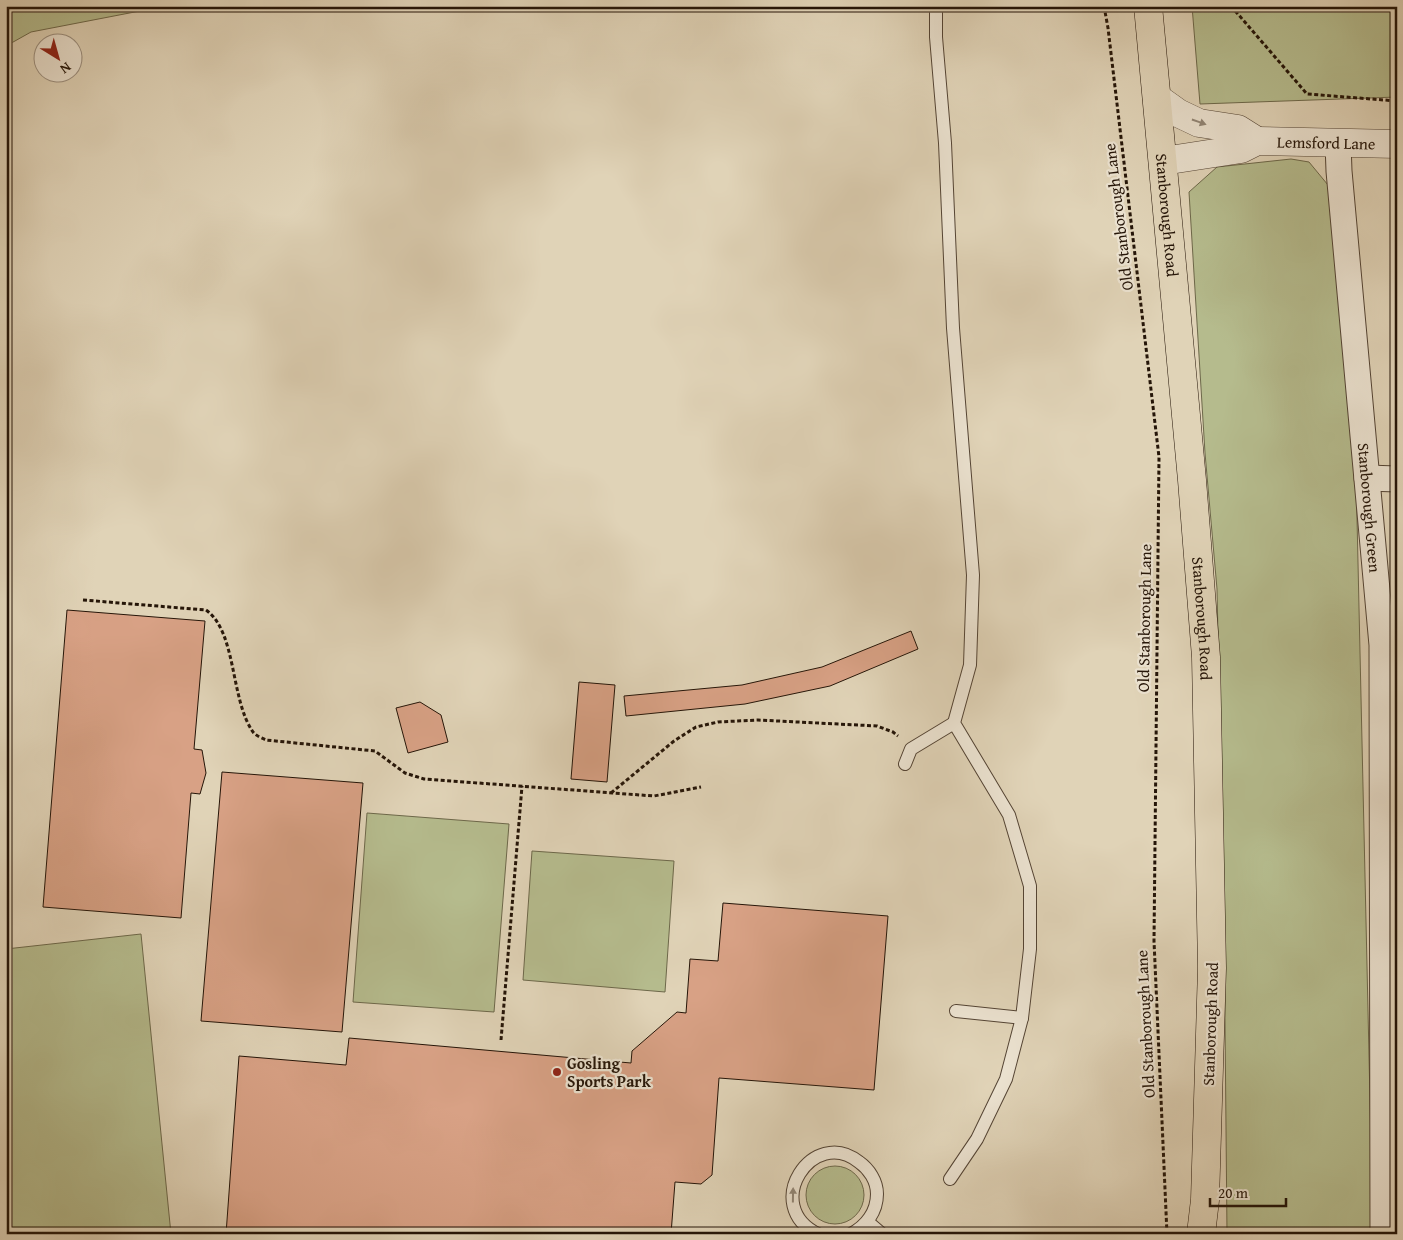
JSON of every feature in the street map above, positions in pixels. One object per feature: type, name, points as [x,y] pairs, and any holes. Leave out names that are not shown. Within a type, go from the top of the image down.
[{"type":"main road","name":"Stanborough Road","points":[[1148,6],[1192,480],[1206,656],[1212,968],[1205,1200],[1201,1234]]},
{"type":"street","name":"Lemsford Lane","points":[[1157,98],[1178,113],[1199,123],[1238,129],[1257,141]]},
{"type":"street","name":"Lemsford Lane","points":[[1163,160],[1240,149],[1257,141],[1397,144]]},
{"type":"street","name":"Stanborough Green","points":[[1338,143],[1382,645],[1389,894],[1383,1234]]},
{"type":"street","points":[[1367,478],[1397,479]]},
{"type":"lane","points":[[905,764],[912,749],[954,723],[970,665],[973,575],[953,328],[946,143],[936,36],[936,6]]},
{"type":"lane","points":[[950,1178],[977,1139],[1006,1079],[1022,1018],[1030,950],[1030,886],[1009,815],[954,723]]},
{"type":"lane","points":[[956,1012],[1022,1018]]},
{"type":"lane","points":[[818,1234],[803,1230],[793,1203],[793,1190],[797,1176],[805,1165],[816,1157],[829,1153],[855,1158],[866,1167],[874,1180],[877,1194],[874,1208],[868,1222],[851,1234]]},
{"type":"lane","points":[[868,1222],[882,1234]]},
{"type":"path","name":"Old Stanborough Lane","points":[[1104,6],[1110,38],[1158,457],[1154,941],[1167,1234]]},
{"type":"path","points":[[1231,6],[1307,94],[1397,101]]},
{"type":"path","points":[[84,600],[206,610],[214,615],[223,630],[244,713],[254,734],[266,740],[375,752],[405,772],[424,779],[654,796],[700,787]]},
{"type":"path","points":[[612,793],[674,741],[696,727],[718,722],[758,720],[878,726],[893,732],[912,749]]},
{"type":"path","points":[[500,1040],[522,786]]},
{"type":"green space","points":[[6,6],[318,6],[145,10],[31,32],[6,46]]},
{"type":"green space","points":[[1192,6],[1397,6],[1397,97],[1200,104]]},
{"type":"green space","points":[[1291,159],[1309,162],[1328,185],[1356,473],[1373,1234],[1227,1234],[1224,914],[1217,589],[1205,453],[1189,192],[1217,167]]},
{"type":"green space","points":[[367,813],[509,824],[494,1012],[353,1002]]},
{"type":"green space","points":[[532,851],[674,861],[665,992],[523,980]]},
{"type":"green space","points":[[141,934],[171,1234],[6,1234],[6,949]]},
{"type":"green space","points":[[829,1166],[841,1166],[851,1170],[860,1179],[864,1201],[856,1216],[841,1224],[829,1224],[819,1220],[810,1211],[806,1201],[806,1189],[810,1179],[819,1170]]},
{"type":"building","points":[[67,610],[205,621],[194,749],[202,750],[206,773],[200,794],[191,793],[181,918],[43,907]]},
{"type":"building","points":[[911,631],[918,649],[830,686],[745,704],[626,716],[624,696],[742,685],[822,667]]},
{"type":"building","points":[[579,682],[615,685],[607,782],[571,779]]},
{"type":"building","points":[[420,702],[441,715],[448,742],[408,753],[396,708]]},
{"type":"building","points":[[222,772],[363,783],[342,1032],[201,1021]]},
{"type":"building","name":"Gosling Sports Park","points":[[723,903],[888,916],[874,1090],[719,1078],[712,1175],[701,1184],[675,1182],[671,1234],[226,1234],[239,1056],[346,1065],[349,1038],[631,1063],[632,1051],[677,1012],[686,1013],[690,959],[718,961]]},
{"type":"place","name":"Gosling Sports Park","points":[[557,1072]]}]
